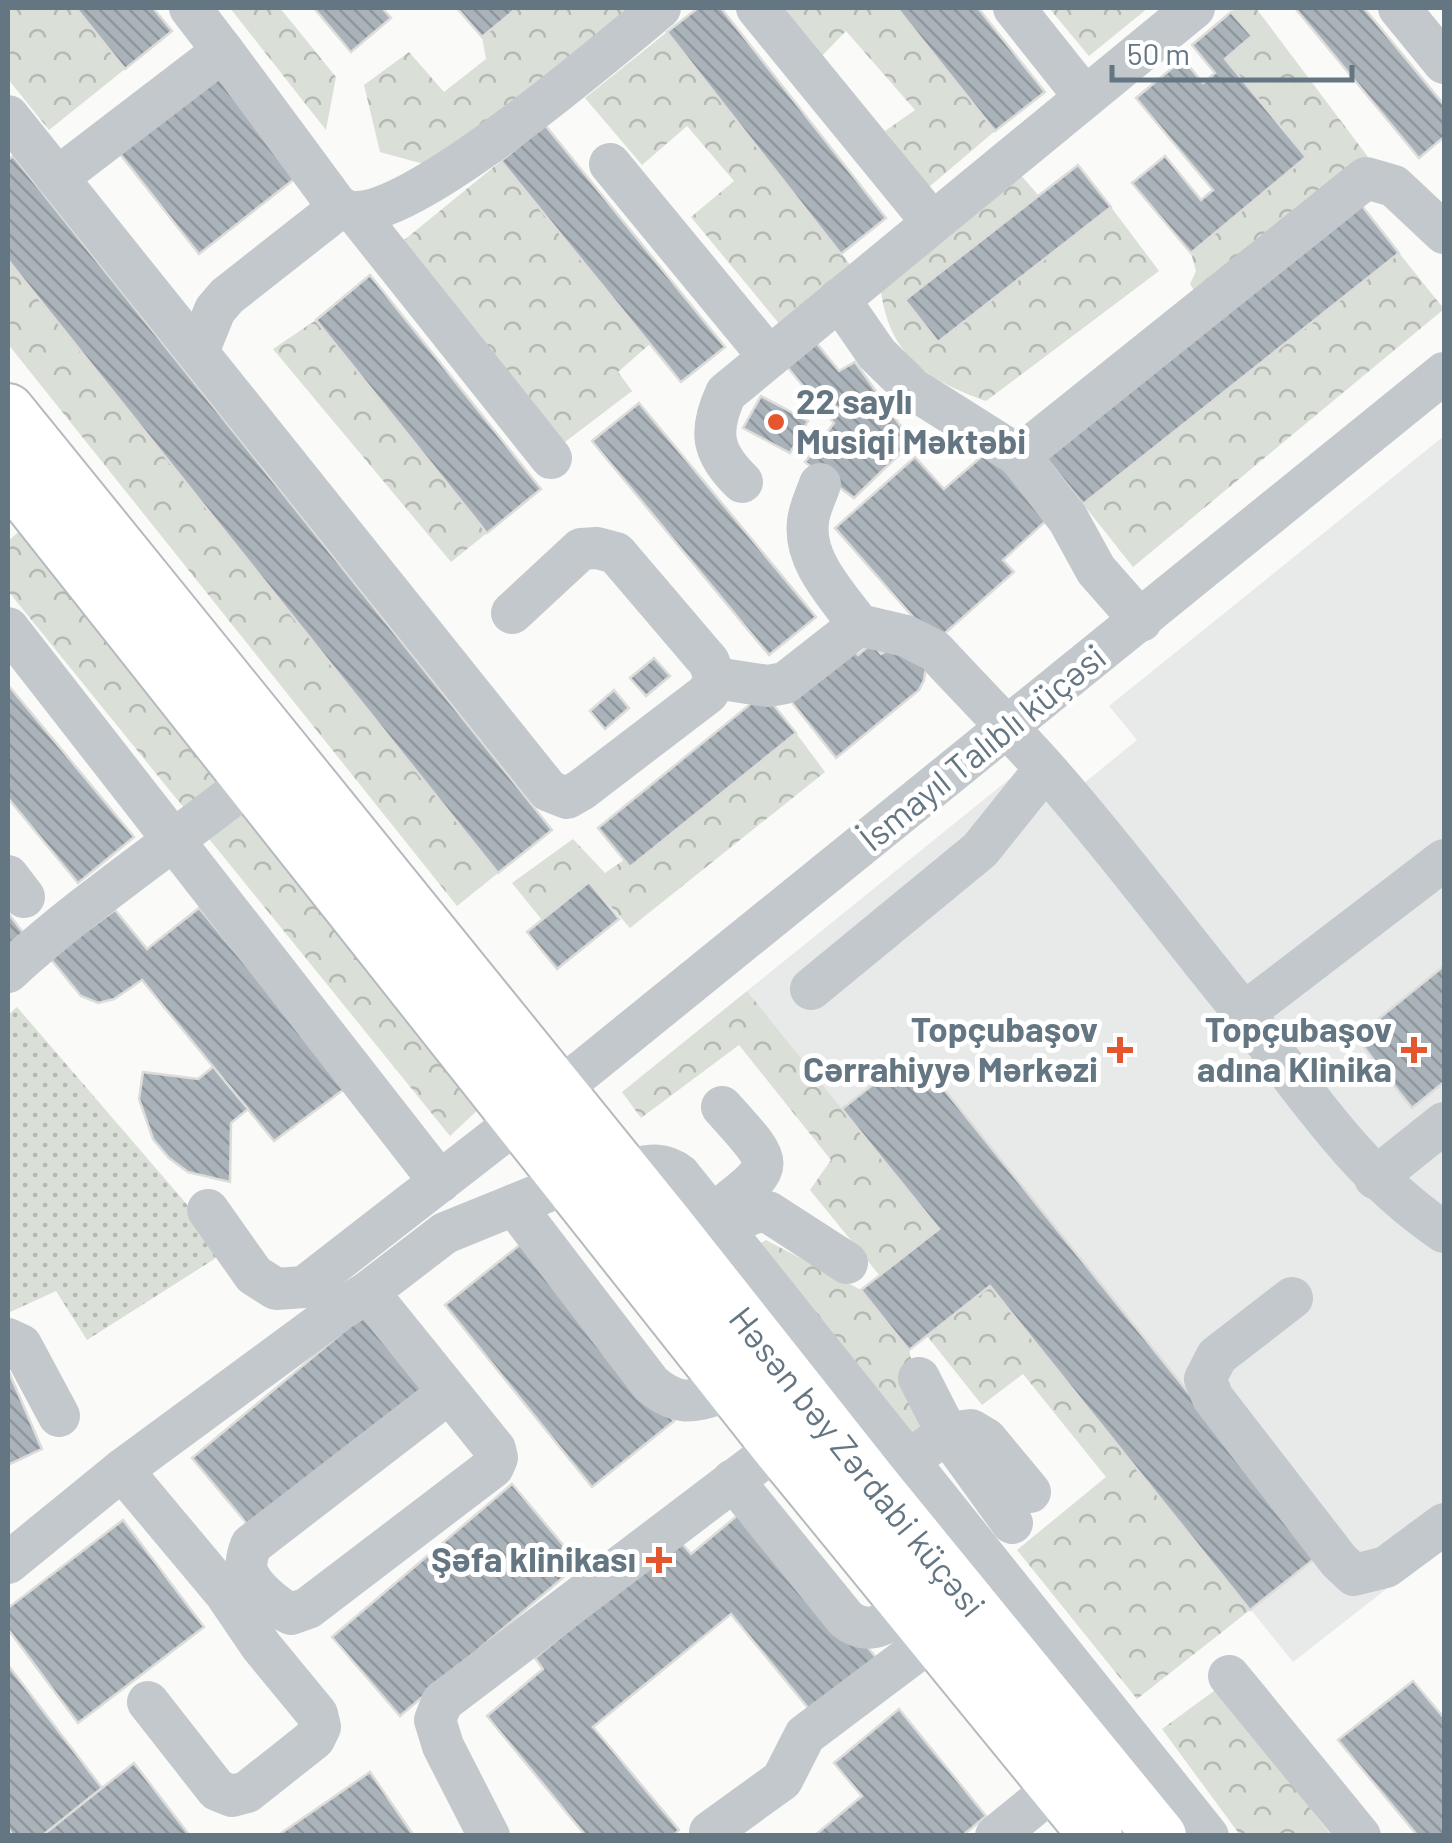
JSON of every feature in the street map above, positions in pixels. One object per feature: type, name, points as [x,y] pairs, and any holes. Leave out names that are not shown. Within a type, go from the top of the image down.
[{"type":"main road","points":[[8,410],[539,1105]]},
{"type":"main road","points":[[16,501],[252,780],[539,1105]]},
{"type":"main road","name":"Həsən bəy Zərdabi küçəsi","points":[[539,1105],[710,1234],[892,1473],[1075,1771]]},
{"type":"main road","name":"Həsən bəy Zərdabi küçəsi","points":[[539,1105],[568,1183],[732,1390],[922,1624],[1075,1771],[1120,1825]]},
{"type":"street","points":[[190,8],[347,210],[550,458]]},
{"type":"street","points":[[198,352],[215,310],[226,296],[347,210],[413,192],[445,174],[563,88],[660,8]]},
{"type":"street","points":[[757,8],[932,222]]},
{"type":"street","points":[[1014,8],[1084,96]]},
{"type":"street","points":[[742,482],[720,461],[716,439],[716,414],[726,393],[1194,8]]},
{"type":"street","points":[[1399,8],[1444,63]]},
{"type":"street","points":[[57,178],[222,51]]},
{"type":"street","points":[[8,116],[549,791],[567,798],[581,790],[708,694],[715,678],[709,662],[616,553],[580,549],[512,613]]},
{"type":"street","points":[[610,164],[769,357]]},
{"type":"street","points":[[1019,456],[1366,178],[1394,186],[1444,234]]},
{"type":"street","points":[[839,299],[877,354],[913,389],[1019,456],[1068,518],[1096,570],[1140,621]]},
{"type":"street","name":"İsmayıl Talıblı küçəsi","points":[[208,1210],[254,1275],[276,1289],[304,1287],[539,1105],[1444,374]]},
{"type":"street","points":[[820,484],[808,520],[808,545],[821,572],[859,626],[906,636],[935,651],[1046,769],[1244,1013],[1342,1142],[1375,1178],[1444,1232]]},
{"type":"street","points":[[715,678],[768,686],[785,683],[859,626]]},
{"type":"street","points":[[8,628],[440,1182]]},
{"type":"street","points":[[811,989],[980,850],[1046,769]]},
{"type":"street","points":[[8,972],[53,930],[175,842],[252,780]]},
{"type":"street","points":[[1244,1013],[1444,860]]},
{"type":"street","points":[[710,1234],[764,1170],[764,1157],[722,1108]]},
{"type":"street","points":[[1375,1178],[1444,1123]]},
{"type":"street","points":[[8,1563],[122,1470],[444,1233],[568,1183]]},
{"type":"street","points":[[514,1205],[651,1384],[670,1399],[689,1402],[732,1390]]},
{"type":"street","points":[[710,1234],[748,1214],[768,1212],[847,1264]]},
{"type":"street","points":[[368,1292],[495,1449],[496,1458],[493,1467],[308,1608],[290,1614],[278,1608],[248,1574],[246,1560],[251,1545],[447,1394]]},
{"type":"street","points":[[1292,1298],[1217,1356],[1205,1379],[1214,1398],[1339,1561],[1354,1575],[1386,1568],[1444,1524]]},
{"type":"street","points":[[8,1340],[21,1345],[58,1416]]},
{"type":"street","points":[[919,1378],[947,1434],[1021,1508]]},
{"type":"street","points":[[947,1434],[892,1473],[1208,1836]]},
{"type":"street","points":[[489,1836],[442,1746],[434,1720],[442,1702],[778,1447]]},
{"type":"street","points":[[122,1470],[225,1593],[317,1714],[320,1727],[314,1739],[288,1760],[247,1792],[232,1796],[218,1790],[148,1702]]},
{"type":"street","points":[[734,1480],[858,1629],[922,1624]]},
{"type":"street","points":[[710,1832],[782,1780],[805,1735],[922,1624]]},
{"type":"street","points":[[1229,1676],[1360,1836]]},
{"type":"street","points":[[996,1836],[1075,1771]]},
{"type":"shaded area","name":"Topçubaşov Cərrahiyyə Mərkəzi","points":[[1444,436],[1444,1544],[1293,1662],[990,1286],[909,1350],[861,1290],[939,1229],[747,991],[1013,776],[1068,796],[1137,740],[1109,706]]},
{"type":"green space","points":[[8,8],[76,8],[125,69],[49,130],[8,79]]},
{"type":"green space","points":[[230,8],[280,8],[336,77],[326,130]]},
{"type":"green space","points":[[517,8],[630,8],[438,168],[380,152],[364,85],[409,52],[444,92],[486,59],[482,37]]},
{"type":"green space","points":[[773,8],[897,8],[995,131],[929,187],[885,131],[915,110],[846,31],[817,61]]},
{"type":"green space","points":[[1049,8],[1148,8],[1089,56]]},
{"type":"green space","points":[[1236,8],[1256,8],[1368,157],[1197,295],[1190,284],[1196,271],[1191,253],[1306,157],[1225,59],[1251,36],[1231,12]]},
{"type":"green space","points":[[667,32],[856,272],[786,332],[691,217],[734,181],[687,126],[642,165],[585,98]]},
{"type":"green space","points":[[501,161],[650,344],[618,372],[632,391],[561,445],[403,241]]},
{"type":"green space","points":[[1019,173],[1039,196],[905,300],[938,342],[1111,207],[1159,271],[986,401],[944,383],[913,361],[891,329],[880,285]]},
{"type":"green space","points":[[1399,253],[1444,309],[1133,567],[1083,504]]},
{"type":"green space","points":[[8,260],[498,873],[457,906],[8,344]]},
{"type":"green space","points":[[316,320],[487,533],[451,562],[273,349]]},
{"type":"green space","points":[[22,529],[482,1106],[450,1136],[8,591],[8,541]]},
{"type":"green space","points":[[796,733],[825,772],[630,928],[589,882],[542,920],[512,883],[573,839],[605,873],[624,860],[630,867]]},
{"type":"green space","points":[[747,991],[939,1229],[880,1276],[810,1190],[831,1160],[739,1045],[641,1118],[622,1092]]},
{"type":"green space","points":[[17,1007],[227,1251],[87,1340],[56,1291],[8,1313],[8,1015]]},
{"type":"green space","points":[[766,1240],[861,1290],[909,1350],[930,1434],[915,1446],[751,1248]]},
{"type":"green space","points":[[990,1286],[1250,1610],[1137,1699],[1017,1550],[1106,1477],[1023,1374],[982,1405],[927,1336]]},
{"type":"green space","points":[[1218,1688],[1331,1835],[1240,1835],[1162,1729]]},
{"type":"building","points":[[76,8],[153,8],[172,31],[125,69]]},
{"type":"building","points":[[314,8],[382,8],[391,18],[351,52]]},
{"type":"building","points":[[457,8],[517,8],[482,37]]},
{"type":"building","points":[[698,8],[721,8],[886,218],[841,254],[667,32]]},
{"type":"building","points":[[897,8],[978,8],[1045,92],[995,131]]},
{"type":"building","points":[[1295,8],[1364,8],[1444,105],[1444,137],[1419,158]]},
{"type":"building","points":[[1231,12],[1252,36],[1225,59],[1306,157],[1191,253],[1132,183],[1165,156],[1201,200],[1213,190],[1136,98],[1183,59],[1203,83],[1215,73],[1192,45]]},
{"type":"building","points":[[229,69],[307,169],[199,254],[120,154]]},
{"type":"building","points":[[545,125],[725,347],[681,382],[501,161]]},
{"type":"building","points":[[13,156],[552,830],[498,873],[8,260],[8,160]]},
{"type":"building","points":[[1078,165],[1111,207],[938,342],[905,300]]},
{"type":"building","points":[[1362,206],[1399,253],[1083,504],[1046,458]]},
{"type":"building","points":[[370,275],[541,489],[487,533],[316,320]]},
{"type":"building","points":[[814,340],[839,371],[855,362],[912,442],[854,498],[805,462],[834,423],[785,364]]},
{"type":"building","points":[[761,396],[808,421],[790,453],[743,428]]},
{"type":"building","points":[[639,403],[816,617],[769,655],[592,441]]},
{"type":"building","points":[[988,451],[1048,519],[1003,560],[1014,572],[935,642],[835,528],[915,457],[944,489]]},
{"type":"building","points":[[872,643],[881,654],[894,647],[926,667],[924,680],[919,690],[836,758],[787,696],[849,645],[858,655]]},
{"type":"building","points":[[654,658],[670,676],[646,696],[630,678]]},
{"type":"building","points":[[8,685],[134,837],[78,883],[8,798]]},
{"type":"building","points":[[614,690],[629,708],[605,729],[590,711]]},
{"type":"building","points":[[764,693],[796,733],[630,867],[598,828]]},
{"type":"building","points":[[589,882],[619,919],[557,969],[527,932]]},
{"type":"building","points":[[199,908],[347,1087],[274,1141],[142,980],[114,999],[98,1003],[81,996],[50,958],[115,910],[147,949]]},
{"type":"building","points":[[8,913],[31,943],[8,962]]},
{"type":"building","points":[[1444,966],[1444,1082],[1412,1108],[1356,1037]]},
{"type":"building","points":[[914,1052],[1319,1555],[1250,1610],[990,1286],[909,1350],[861,1290],[939,1229],[842,1109]]},
{"type":"building","points":[[213,1067],[248,1109],[231,1123],[230,1182],[188,1172],[169,1158],[153,1139],[139,1099],[143,1072],[198,1079]]},
{"type":"building","points":[[527,1239],[674,1421],[592,1487],[445,1305]]},
{"type":"building","points":[[373,1307],[440,1387],[259,1538],[192,1458]]},
{"type":"building","points":[[8,1370],[42,1449],[8,1465]]},
{"type":"building","points":[[512,1484],[579,1564],[400,1716],[332,1637]]},
{"type":"building","points":[[750,1505],[883,1666],[818,1720],[731,1614],[593,1727],[679,1830],[673,1836],[586,1836],[487,1716],[543,1669],[535,1658],[679,1540],[691,1554]]},
{"type":"building","points":[[123,1520],[204,1627],[78,1723],[8,1629],[8,1608]]},
{"type":"building","points":[[8,1665],[102,1788],[42,1836],[13,1836],[8,1828]]},
{"type":"building","points":[[1413,1681],[1444,1718],[1444,1836],[1418,1836],[1338,1740]]},
{"type":"building","points":[[899,1709],[986,1816],[962,1836],[814,1836],[862,1796],[834,1763]]},
{"type":"building","points":[[134,1763],[190,1836],[42,1836],[102,1788]]},
{"type":"building","points":[[370,1772],[414,1836],[277,1836]]},
{"type":"place","name":"22 saylı Musiqi Məktəbi","points":[[776,422]]},
{"type":"place","name":"Topçubaşov Cərrahiyyə Mərkəzi","points":[[1120,1050]]},
{"type":"place","name":"Topçubaşov adına Klinika","points":[[1414,1050]]},
{"type":"place","name":"Şəfa klinikası","points":[[659,1560]]}]
